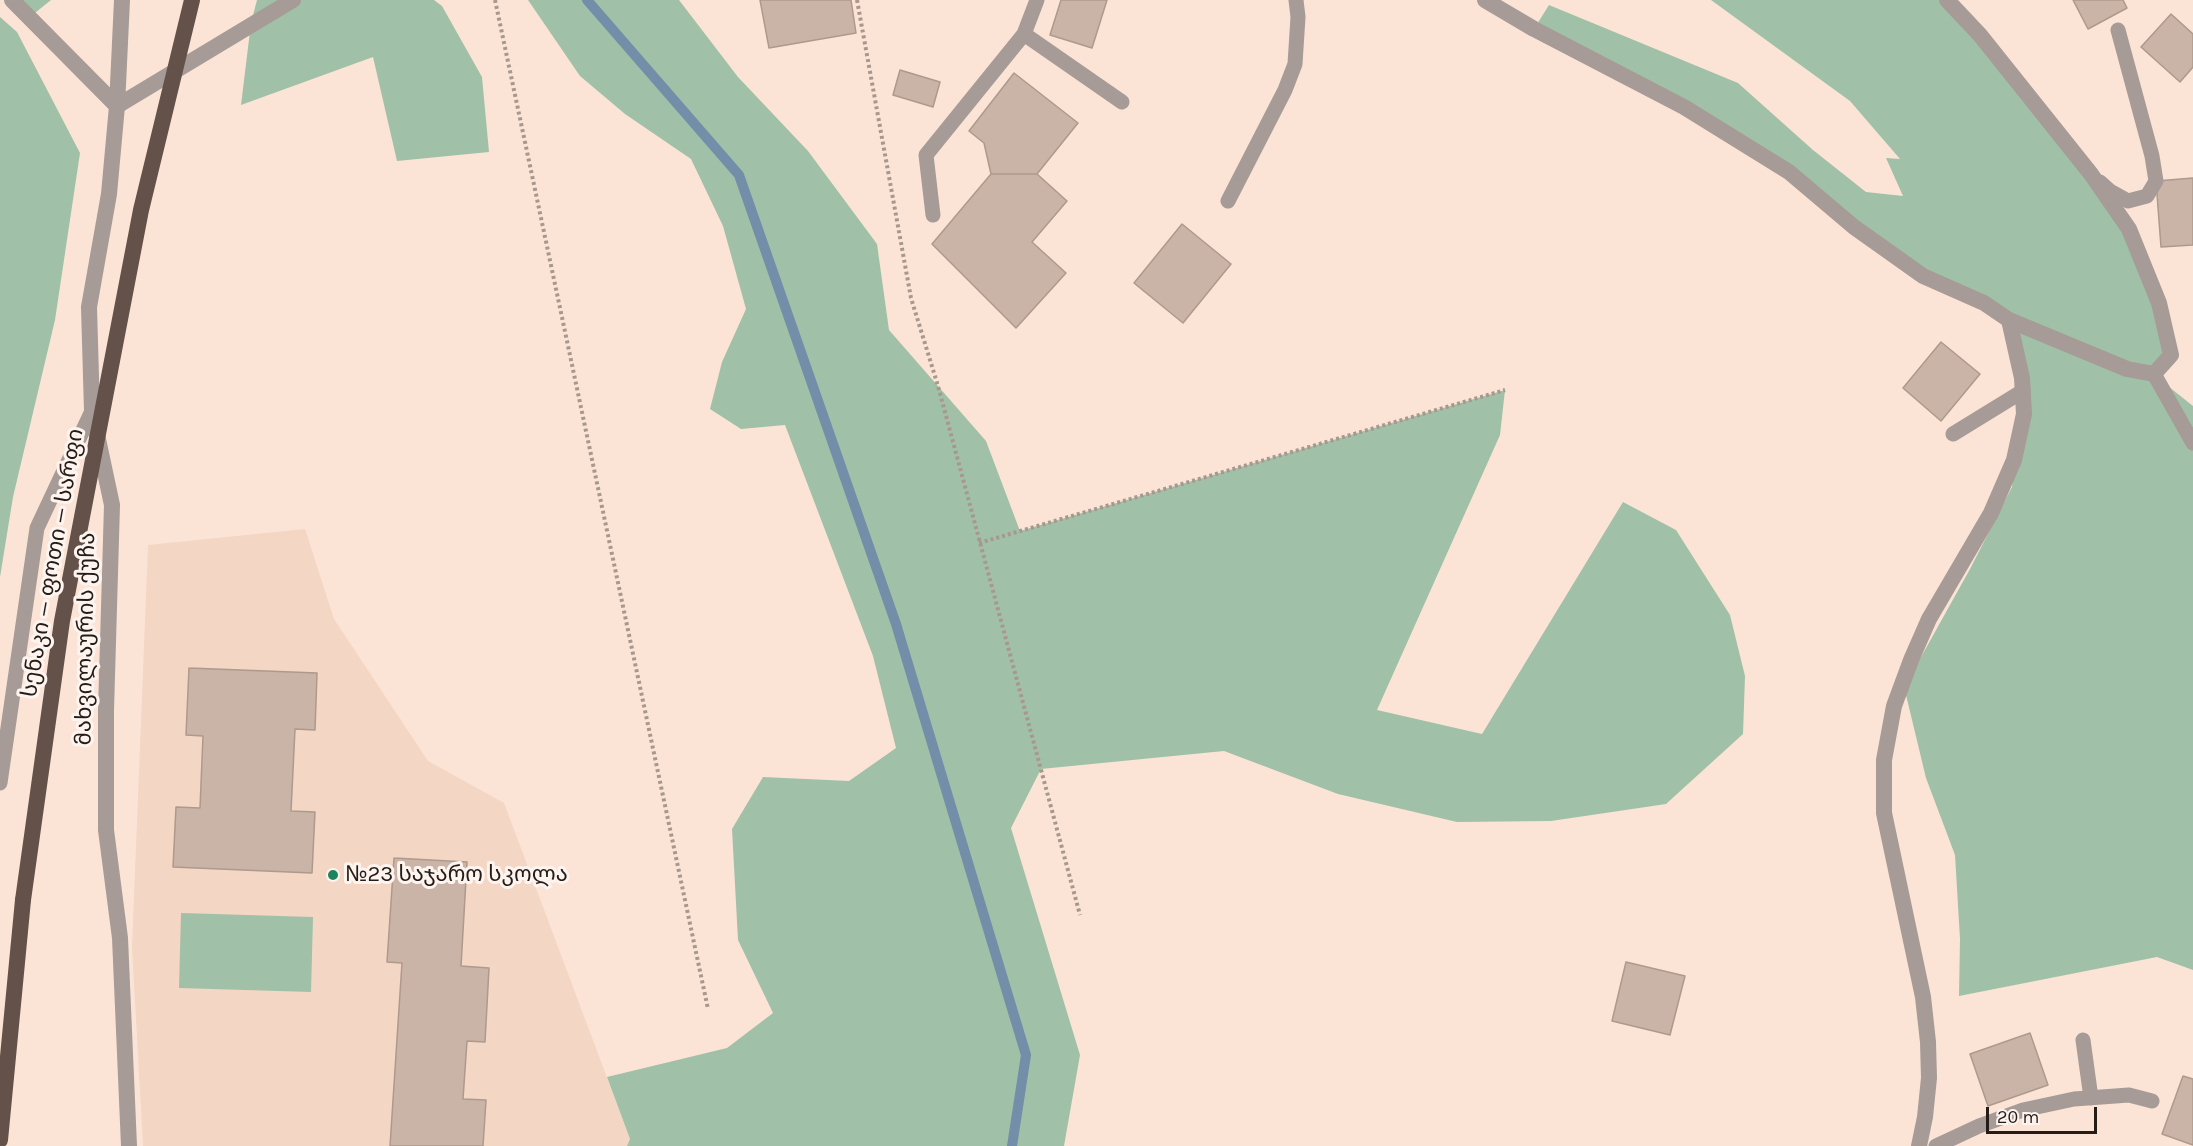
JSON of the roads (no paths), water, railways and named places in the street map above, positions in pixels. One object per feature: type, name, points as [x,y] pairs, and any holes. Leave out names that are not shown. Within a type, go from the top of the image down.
[{"type":"highway","name":"სენაკი — ფოთი — სარფი","points":[[0,1140],[23,900],[62,621],[141,210],[192,0]]},
{"type":"street","points":[[12,0],[117,106],[293,0]]},
{"type":"street","name":"მახვილაურის ქუჩა","points":[[122,0],[117,106],[109,194],[89,308],[92,411],[112,505],[106,710],[106,830],[120,938],[129,1146]]},
{"type":"street","points":[[1485,0],[1534,29],[1684,107],[1789,172],[1854,228],[1923,276],[1984,303],[2009,320],[2127,369],[2154,375],[2171,355],[2159,303],[2129,229],[2091,174],[1980,35],[1947,0]]},
{"type":"street","points":[[1919,1146],[1929,1078],[1928,1041],[1923,997],[1884,813],[1884,760],[1893,706],[1911,660],[1929,619],[1991,513],[2014,460],[2024,414],[2023,392],[2009,320]]},
{"type":"lane","points":[[933,215],[926,155],[1024,34],[1037,0]]},
{"type":"lane","points":[[1227,201],[1295,64],[1298,17],[1296,0]]},
{"type":"lane","points":[[2091,174],[2110,192],[2128,201],[2147,196],[2156,181],[2152,156],[2118,30]]},
{"type":"lane","points":[[1024,34],[1122,102]]},
{"type":"lane","points":[[2154,375],[2193,443]]},
{"type":"lane","points":[[1953,434],[2023,392]]},
{"type":"lane","points":[[0,783],[37,528],[92,411]]},
{"type":"lane","points":[[2083,1040],[2091,1098]]},
{"type":"lane","points":[[1936,1146],[1979,1126],[2023,1110],[2074,1099],[2129,1095],[2152,1101]]},
{"type":"waterway","points":[[587,0],[739,175],[896,624],[1026,1055],[1012,1146]]},
{"type":"place","name":"№23 საჯარო სკოლა","points":[[333,875]]}]
